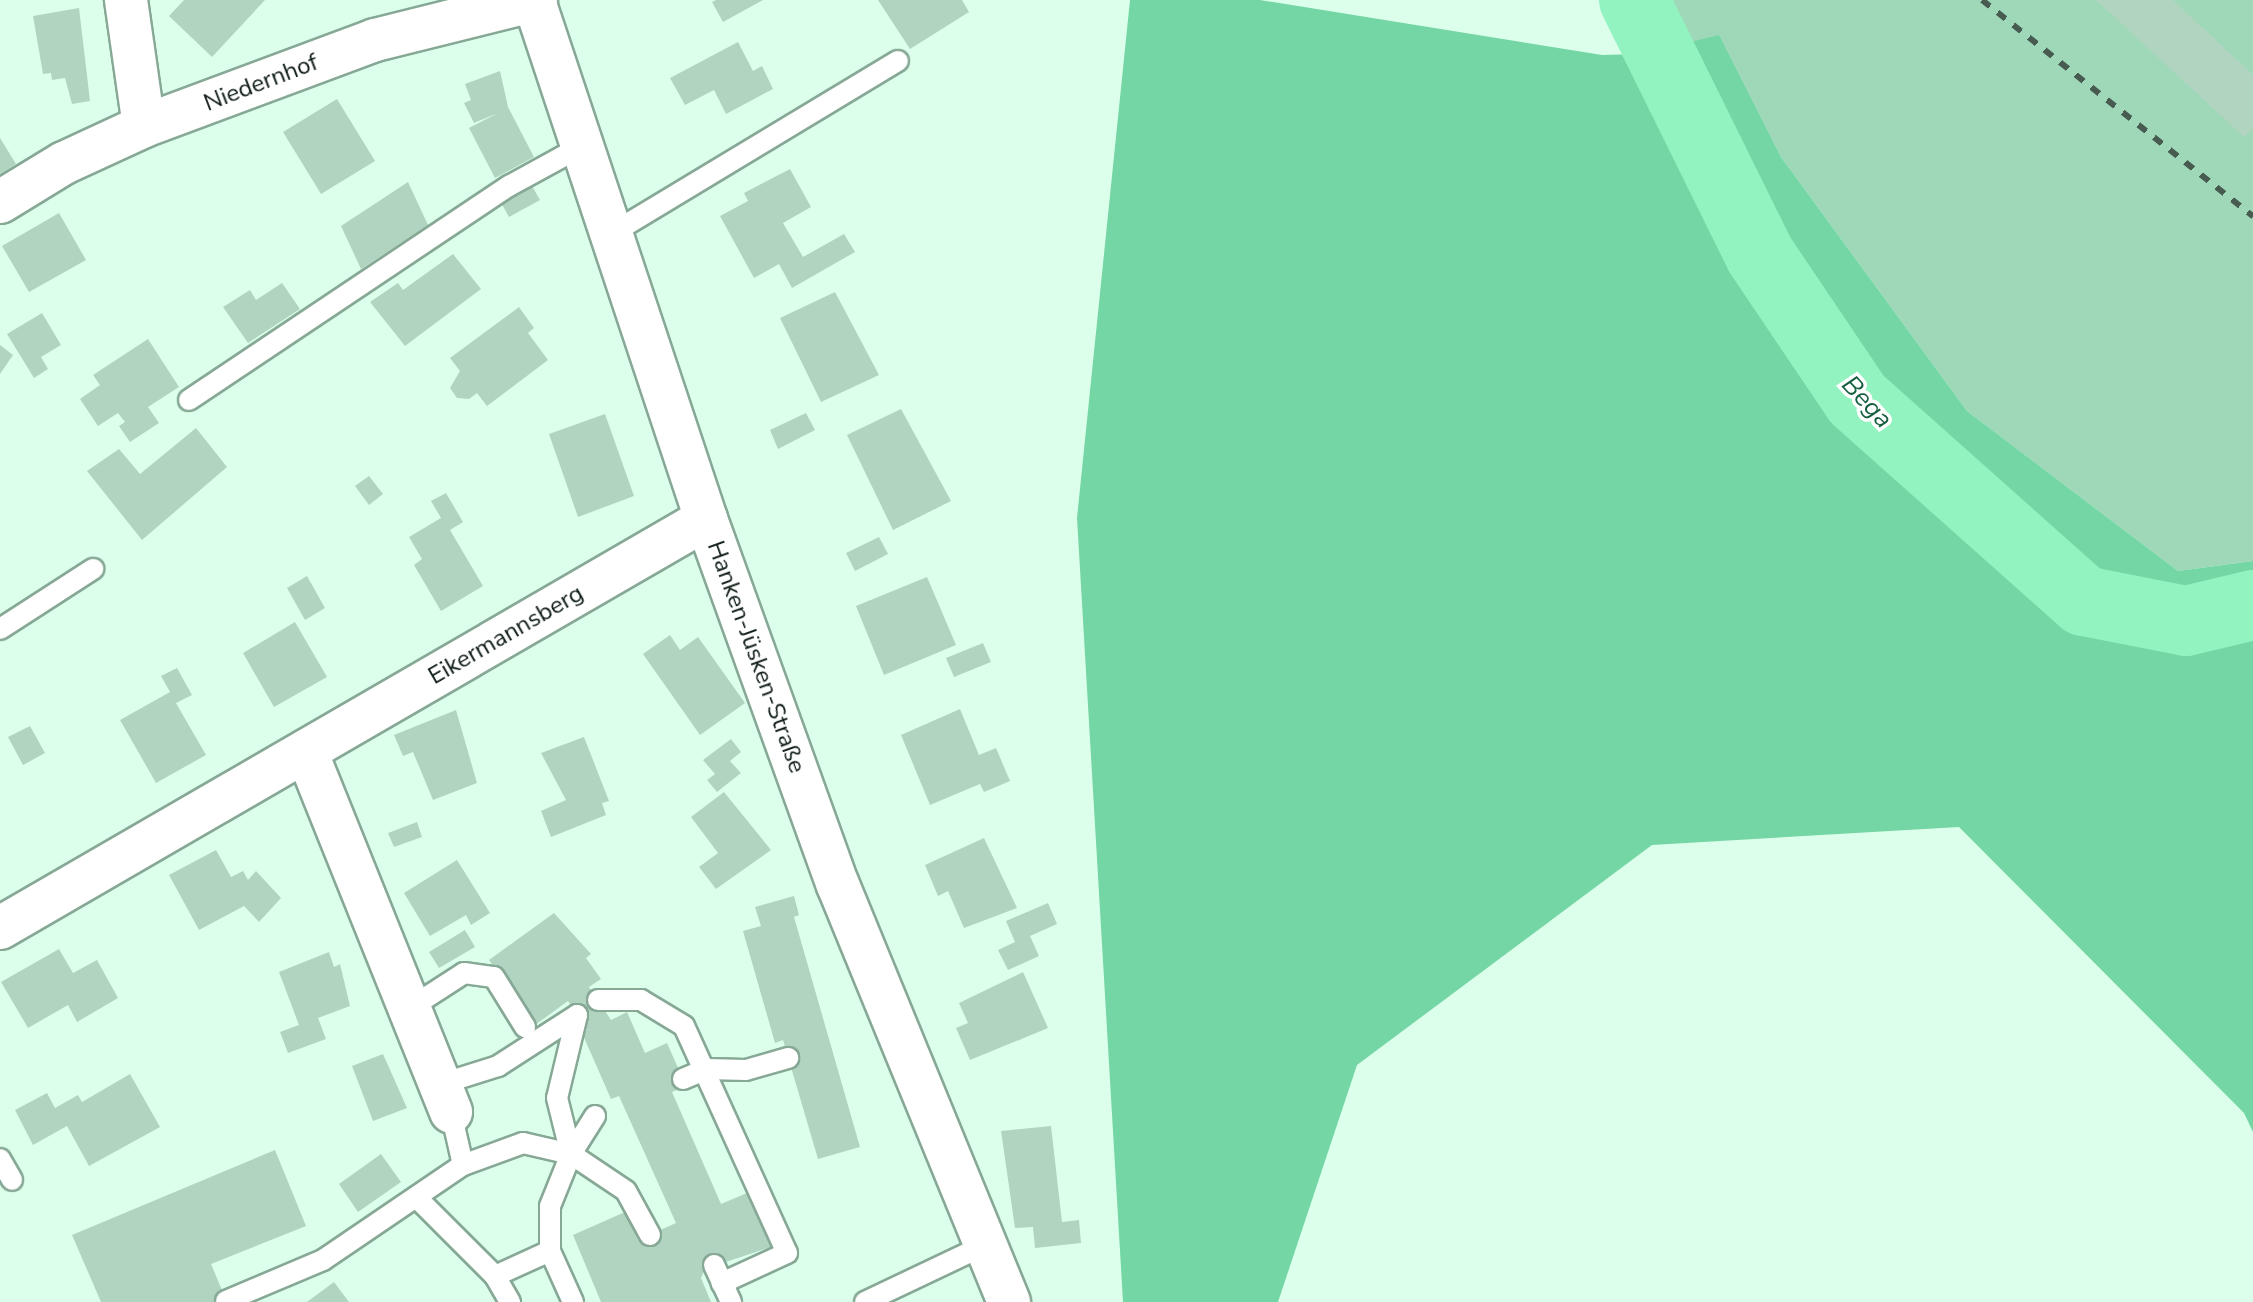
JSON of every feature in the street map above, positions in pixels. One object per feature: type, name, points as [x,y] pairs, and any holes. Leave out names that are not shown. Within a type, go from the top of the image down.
[{"type":"street","points":[[126,0],[144,126]]},
{"type":"street","name":"Niedernhof","points":[[0,202],[64,163],[144,126],[375,40],[535,0]]},
{"type":"street","name":"Hanken-Jüsken-Straße","points":[[535,0],[706,519],[838,885],[983,1246],[1009,1302]]},
{"type":"street","name":"Eikermannsberg","points":[[0,928],[706,519]]},
{"type":"street","points":[[306,751],[446,1098]]},
{"type":"lane","points":[[611,234],[898,61]]},
{"type":"lane","points":[[189,400],[509,186],[582,146]]},
{"type":"lane","points":[[0,629],[93,569]]},
{"type":"lane","points":[[410,1008],[464,973],[494,977],[525,1027]]},
{"type":"lane","points":[[598,1000],[641,1000],[684,1026],[706,1069],[787,1253],[718,1274],[731,1302]]},
{"type":"lane","points":[[463,1165],[446,1098],[577,1015],[557,1098],[571,1154]]},
{"type":"lane","points":[[683,1079],[706,1069],[746,1070],[788,1058]]},
{"type":"lane","points":[[573,1302],[550,1251],[550,1206],[571,1154],[595,1116]]},
{"type":"lane","points":[[226,1301],[323,1260],[463,1165],[523,1143],[571,1154],[626,1191],[650,1235]]},
{"type":"lane","points":[[0,1159],[12,1180]]},
{"type":"lane","points":[[416,1197],[495,1276],[510,1302]]},
{"type":"lane","points":[[865,1302],[983,1246]]},
{"type":"lane","points":[[495,1276],[550,1251]]},
{"type":"green space","points":[[1130,0],[1260,0],[1602,55],[1640,54],[1719,35],[1781,157],[1967,411],[2178,571],[2253,561],[2253,1132],[2244,1113],[1959,827],[1652,845],[1357,1065],[1278,1302],[1123,1302],[1077,518]]},
{"type":"green space","points":[[1626,0],[2253,0],[2253,561],[2178,571],[1967,411],[1781,157],[1719,36],[1640,54]]},
{"type":"building","points":[[184,0],[265,0],[212,57],[169,16]]},
{"type":"building","points":[[716,0],[763,0],[723,22],[712,2]]},
{"type":"building","points":[[878,0],[962,0],[969,12],[910,49]]},
{"type":"building","points":[[2096,0],[2173,0],[2253,75],[2253,129],[2244,137]]},
{"type":"building","points":[[79,8],[90,101],[72,104],[65,78],[52,80],[51,73],[43,74],[33,16]]},
{"type":"building","points":[[738,42],[753,71],[762,66],[773,89],[726,114],[714,90],[685,105],[670,78]]},
{"type":"building","points":[[500,71],[508,107],[534,157],[495,178],[469,128],[498,113],[474,123],[464,103],[471,100],[465,84]]},
{"type":"building","points":[[337,99],[375,161],[321,194],[283,132]]},
{"type":"building","points":[[0,138],[16,164],[0,174]]},
{"type":"building","points":[[790,169],[811,207],[783,223],[803,257],[844,234],[855,252],[792,288],[779,264],[754,278],[720,216],[748,201],[744,193]]},
{"type":"building","points":[[528,179],[540,200],[509,217],[499,199]]},
{"type":"building","points":[[408,182],[428,225],[361,269],[341,226]]},
{"type":"building","points":[[59,213],[86,260],[29,292],[2,246]]},
{"type":"building","points":[[453,254],[481,289],[405,346],[370,302],[398,283],[403,290]]},
{"type":"building","points":[[282,283],[300,309],[248,343],[223,307],[250,290],[256,300]]},
{"type":"building","points":[[835,292],[879,375],[821,402],[780,318]]},
{"type":"building","points":[[519,307],[534,328],[528,333],[548,360],[487,406],[477,393],[469,399],[457,398],[450,388],[460,371],[450,358]]},
{"type":"building","points":[[42,313],[61,345],[41,357],[48,369],[34,378],[7,334]]},
{"type":"building","points":[[148,339],[179,387],[148,407],[159,423],[130,442],[119,426],[125,422],[118,413],[98,426],[80,399],[100,385],[93,375]]},
{"type":"building","points":[[0,345],[13,355],[0,374]]},
{"type":"building","points":[[901,409],[951,501],[893,530],[847,435]]},
{"type":"building","points":[[806,413],[815,430],[778,449],[770,430]]},
{"type":"building","points":[[605,414],[634,496],[578,517],[549,434]]},
{"type":"building","points":[[196,428],[227,467],[142,540],[87,471],[119,449],[140,474]]},
{"type":"building","points":[[369,476],[383,494],[369,505],[355,486]]},
{"type":"building","points":[[446,493],[463,522],[450,530],[483,586],[441,611],[414,565],[422,559],[409,537],[441,518],[431,501]]},
{"type":"building","points":[[879,537],[888,554],[855,571],[846,553]]},
{"type":"building","points":[[307,576],[325,608],[305,620],[287,588]]},
{"type":"building","points":[[927,577],[956,645],[884,675],[856,606]]},
{"type":"building","points":[[295,622],[327,677],[274,707],[243,653]]},
{"type":"building","points":[[670,635],[680,650],[698,637],[745,703],[700,735],[643,654]]},
{"type":"building","points":[[983,643],[991,662],[954,677],[946,658]]},
{"type":"building","points":[[177,668],[192,695],[176,703],[206,755],[156,783],[120,720],[170,692],[161,676]]},
{"type":"building","points":[[960,709],[979,755],[996,748],[1010,781],[984,792],[980,784],[930,805],[901,735]]},
{"type":"building","points":[[456,710],[477,783],[433,800],[413,752],[403,756],[394,735]]},
{"type":"building","points":[[30,726],[45,753],[23,765],[8,737]]},
{"type":"building","points":[[584,737],[609,801],[602,803],[606,815],[551,837],[541,811],[566,800],[541,753]]},
{"type":"building","points":[[731,739],[741,752],[730,761],[741,773],[717,792],[707,780],[715,774],[703,760]]},
{"type":"building","points":[[724,792],[771,850],[716,889],[699,867],[718,853],[691,817]]},
{"type":"building","points":[[417,822],[422,837],[394,847],[388,833]]},
{"type":"building","points":[[984,838],[1017,908],[964,928],[948,891],[938,896],[925,865]]},
{"type":"building","points":[[216,850],[231,877],[243,871],[248,880],[256,871],[281,898],[259,922],[244,906],[199,930],[169,875]]},
{"type":"building","points":[[457,860],[490,913],[471,925],[466,915],[430,936],[404,893]]},
{"type":"building","points":[[794,896],[799,915],[794,917],[860,1147],[818,1159],[783,1040],[775,1043],[743,931],[761,926],[755,907]]},
{"type":"building","points":[[1048,903],[1057,924],[1030,936],[1039,956],[1008,970],[998,950],[1015,942],[1006,921]]},
{"type":"building","points":[[554,913],[591,954],[586,958],[601,979],[589,987],[611,1020],[627,1012],[645,1053],[667,1043],[686,1086],[672,1092],[721,1204],[747,1193],[771,1247],[705,1269],[701,1278],[711,1302],[601,1302],[573,1235],[625,1212],[638,1240],[676,1223],[619,1096],[611,1099],[582,1033],[587,1030],[568,1001],[535,1025],[489,960]]},
{"type":"building","points":[[465,930],[475,947],[439,968],[429,952]]},
{"type":"building","points":[[59,949],[73,973],[97,960],[118,998],[77,1022],[68,1005],[28,1028],[1,982]]},
{"type":"building","points":[[329,952],[334,967],[340,964],[350,1006],[318,1018],[326,1039],[288,1053],[280,1032],[299,1025],[279,972]]},
{"type":"building","points":[[1023,972],[1048,1028],[970,1060],[956,1028],[968,1023],[959,1003]]},
{"type":"building","points":[[383,1054],[407,1108],[373,1121],[352,1066]]},
{"type":"building","points":[[130,1074],[160,1127],[89,1166],[67,1126],[33,1145],[15,1110],[47,1093],[55,1108],[78,1095],[82,1102]]},
{"type":"building","points":[[1051,1126],[1062,1222],[1079,1220],[1081,1243],[1035,1248],[1033,1227],[1015,1228],[1001,1131]]},
{"type":"building","points":[[275,1150],[306,1226],[211,1264],[227,1302],[101,1302],[72,1235]]},
{"type":"building","points":[[381,1154],[401,1182],[358,1212],[339,1184]]},
{"type":"building","points":[[334,1282],[349,1302],[307,1302]]},
{"type":"waterway","name":"Bega","points":[[1634,0],[1760,255],[1857,399],[2084,601],[2186,621],[2253,605]]},
{"type":"railway","points":[[1982,0],[2253,216]]}]
